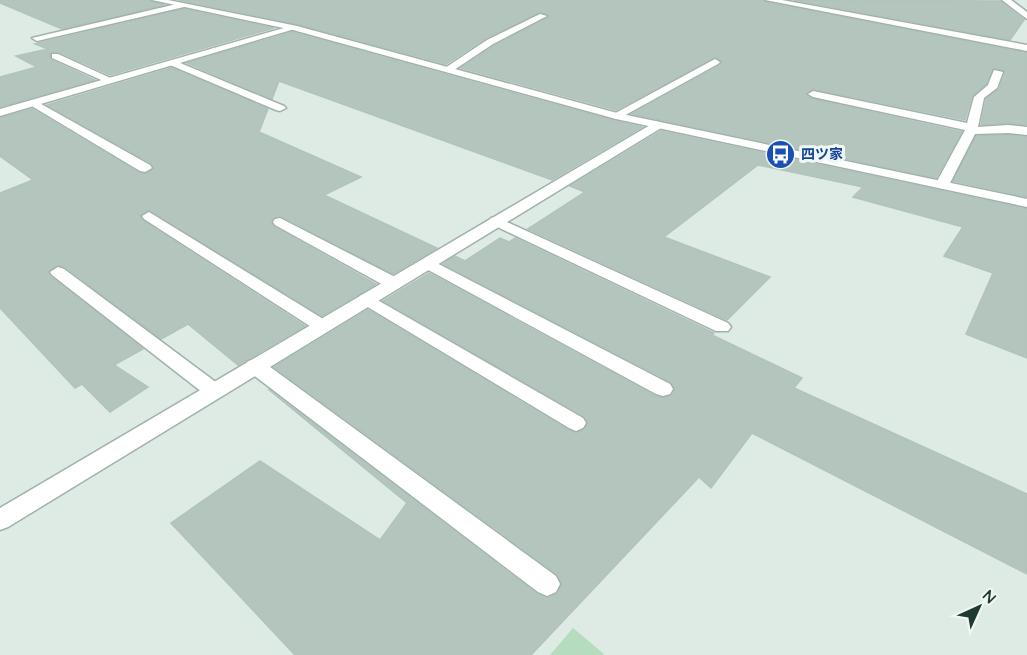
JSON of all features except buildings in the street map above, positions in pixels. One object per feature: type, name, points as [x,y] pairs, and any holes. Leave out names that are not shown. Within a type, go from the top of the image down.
[{"type":"street","points":[[156,0],[176,2],[294,28],[616,116],[1027,203]]},
{"type":"street","points":[[769,0],[1027,48]]},
{"type":"street","points":[[1006,0],[1027,16]]},
{"type":"street","points":[[37,38],[176,2]]},
{"type":"street","points":[[447,70],[490,42],[543,16]]},
{"type":"street","points":[[0,113],[294,28]]},
{"type":"street","points":[[55,56],[112,81]]},
{"type":"street","points":[[616,116],[715,62]]},
{"type":"street","points":[[173,63],[280,108]]},
{"type":"street","points":[[942,185],[972,129],[979,96],[993,86],[998,72]]},
{"type":"street","points":[[813,94],[972,129],[1027,131]]},
{"type":"street","points":[[34,103],[146,168]]},
{"type":"street","points":[[0,520],[657,125]]},
{"type":"street","points":[[149,216],[322,326]]},
{"type":"street","points":[[496,221],[722,327]]},
{"type":"street","points":[[280,222],[393,284]]},
{"type":"street","points":[[427,263],[663,389]]},
{"type":"street","points":[[58,272],[214,391]]},
{"type":"street","points":[[366,299],[576,423]]},
{"type":"street","points":[[255,366],[547,584]]},
{"type":"green space","points":[[573,628],[604,654],[550,655]]},
{"type":"place","name":"四ツ家","points":[[780,154]]}]
